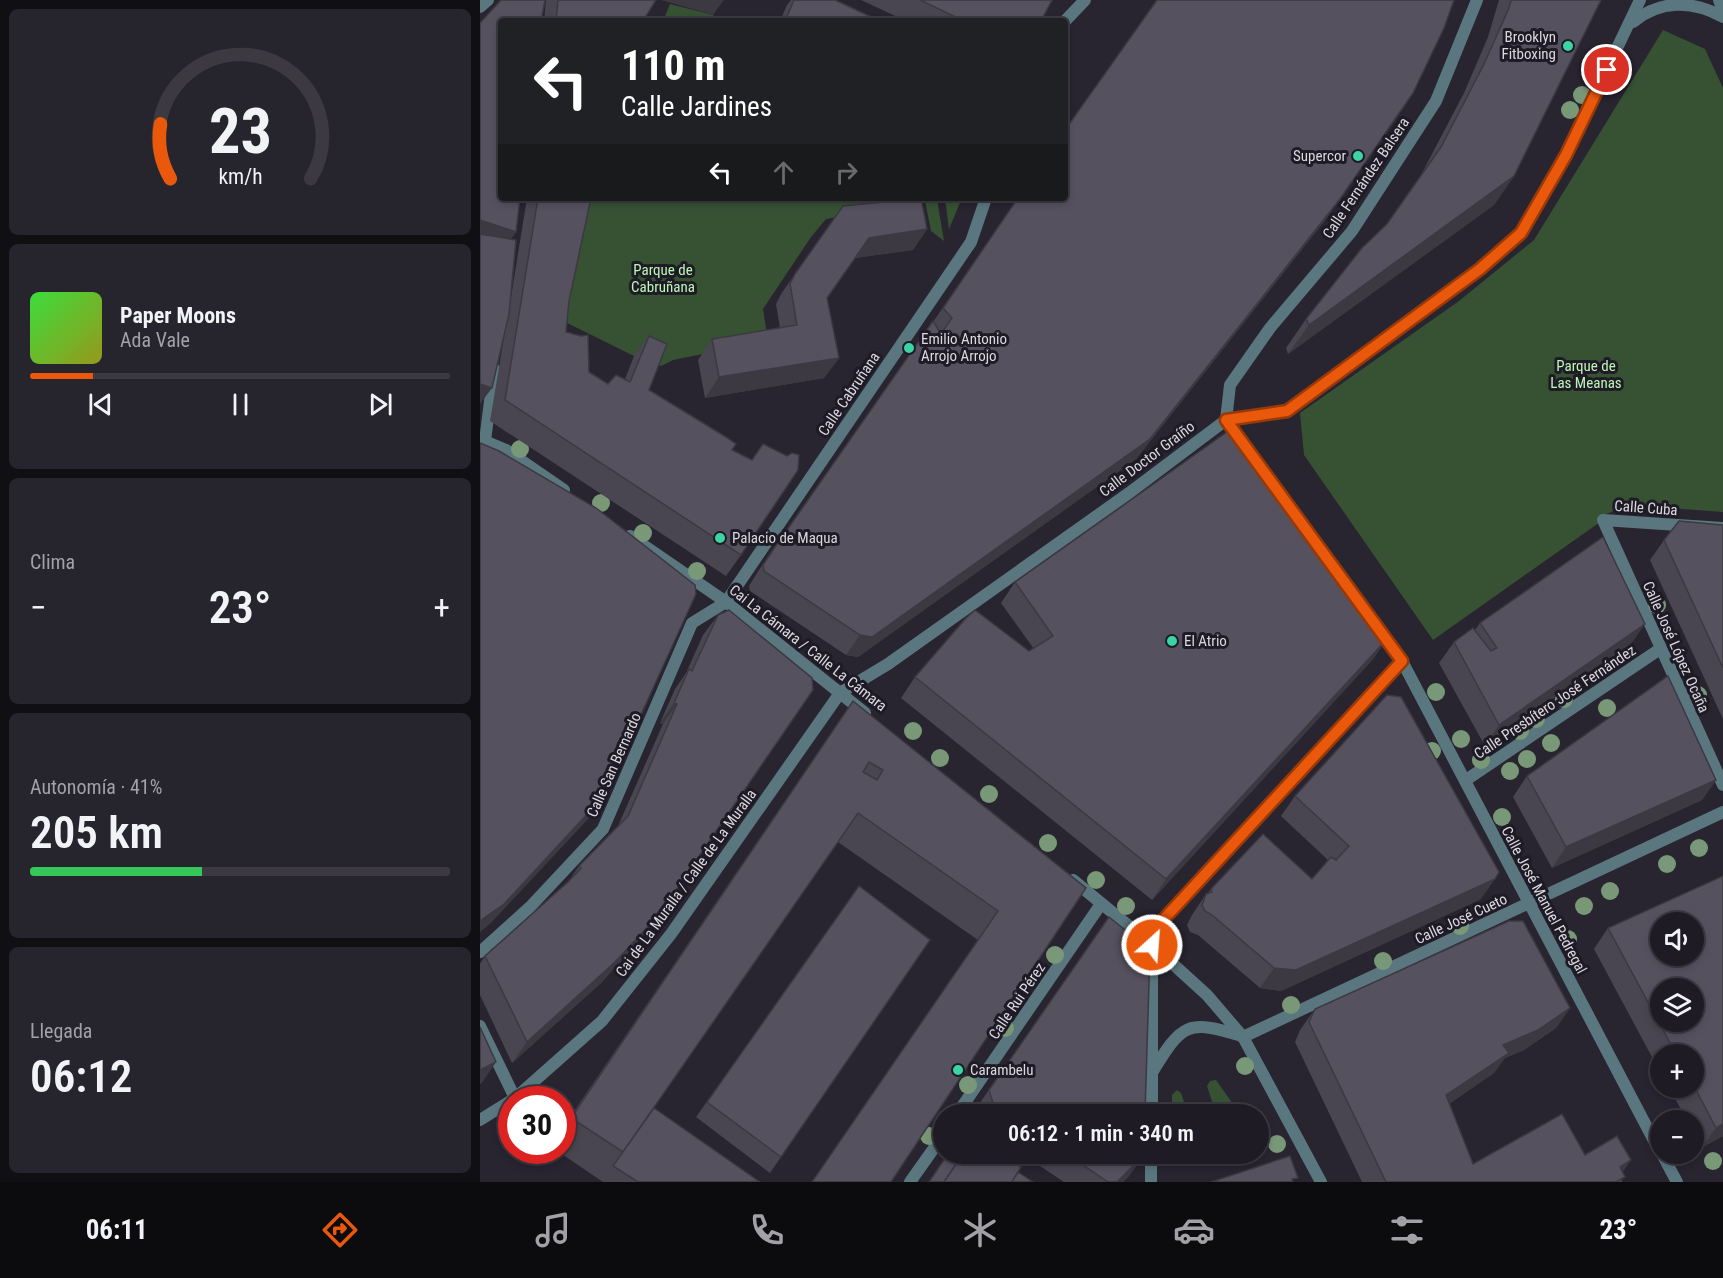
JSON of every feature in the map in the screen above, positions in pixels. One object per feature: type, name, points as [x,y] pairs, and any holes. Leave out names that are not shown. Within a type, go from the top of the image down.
[{"type":"street","points":[[480,7],[488,0]]},
{"type":"street","points":[[1068,18],[1085,0]]},
{"type":"street","name":"Calle Fernández Balsera","points":[[1229,424],[1230,385],[1270,328],[1352,231],[1436,101],[1477,0]]},
{"type":"street","name":"Calle Doctor Graíño","points":[[840,693],[888,664],[1229,424],[1287,411],[1480,269],[1521,233],[1566,155],[1640,0]]},
{"type":"street","points":[[1719,0],[1723,10]]},
{"type":"street","name":"Calle Doctor Graíño","points":[[1628,27],[1646,9],[1660,3],[1681,2],[1703,7],[1723,17]]},
{"type":"street","name":"Calle Cabruñana","points":[[726,602],[970,242],[985,201]]},
{"type":"street","points":[[495,360],[483,440],[506,450],[573,496]]},
{"type":"street","name":"Calle Cuba","points":[[1603,520],[1723,528]]},
{"type":"street","name":"Calle José López Ocaña","points":[[1603,520],[1723,785]]},
{"type":"street","name":"Cai La Cámara / Calle La Cámara","points":[[620,529],[726,602],[876,722]]},
{"type":"street","name":"Calle San Bernardo","points":[[480,952],[530,907],[603,829],[692,623],[726,602]]},
{"type":"street","name":"Calle José Manuel Pedregal","points":[[1370,616],[1402,661],[1650,1132]]},
{"type":"street","name":"Calle Presbítero José Fernández","points":[[1466,780],[1660,649]]},
{"type":"street","points":[[1152,1104],[1152,945],[1163,920],[1402,661]]},
{"type":"street","name":"Cai de La Muralla / Calle de La Muralla","points":[[528,1086],[602,1021],[671,934],[840,693]]},
{"type":"street","name":"Calle José Cueto","points":[[1243,1037],[1723,812]]},
{"type":"street","points":[[1065,874],[1152,945],[1207,995],[1243,1037],[1321,1182]]},
{"type":"street","name":"Calle Rui Pérez","points":[[964,1104],[1101,904]]},
{"type":"street","points":[[480,1026],[507,1086]]},
{"type":"street","points":[[1152,1073],[1173,1038],[1194,1026],[1216,1028],[1243,1037]]},
{"type":"street","name":"Cai de La Muralla / Calle de La Muralla","points":[[480,1120],[498,1109]]},
{"type":"street","points":[[910,1182],[933,1150]]},
{"type":"street","points":[[1151,1164],[1151,1182]]},
{"type":"street","name":"Calle José Manuel Pedregal","points":[[1667,1164],[1677,1182]]},
{"type":"green space","points":[[670,4],[713,15],[715,18],[664,18]]},
{"type":"green space","name":"Parque de Las Meanas","points":[[1663,30],[1705,49],[1723,88],[1723,512],[1629,505],[1606,514],[1603,520],[1433,640],[1304,455],[1300,413],[1459,301],[1534,240]]},
{"type":"green space","name":"Parque de Cabruñana","points":[[586,201],[860,201],[862,213],[826,219],[811,237],[763,309],[768,341],[673,360],[661,366],[634,356],[561,320]]},
{"type":"green space","points":[[925,201],[937,201],[944,241],[931,231]]},
{"type":"green space","points":[[945,201],[961,201],[949,229]]},
{"type":"green space","points":[[1216,1080],[1233,1104],[1213,1104],[1207,1086],[1210,1081]]},
{"type":"green space","points":[[1177,1090],[1181,1093],[1185,1104],[1172,1104],[1172,1095]]},
{"type":"building","points":[[501,0],[545,0],[542,18],[498,18],[498,201],[520,201],[516,232],[480,220],[480,23]]},
{"type":"building","points":[[558,0],[656,0],[645,18],[556,18]]},
{"type":"building","points":[[794,0],[835,0],[874,18],[786,18]]},
{"type":"building","points":[[920,0],[1052,0],[1043,18],[958,18]]},
{"type":"building","points":[[1157,0],[1454,0],[1444,28],[1413,93],[1340,199],[1150,439],[872,637],[860,635],[764,571],[763,565],[933,321],[941,334],[952,318],[943,308],[1016,201],[1068,201],[1068,126]]},
{"type":"building","points":[[1511,0],[1601,0],[1514,176],[1309,325],[1306,319],[1362,248],[1387,224],[1441,147],[1484,64]]},
{"type":"building","points":[[538,201],[590,201],[569,301],[566,332],[581,336],[588,335],[589,372],[608,384],[616,375],[630,382],[649,336],[667,344],[649,390],[726,437],[736,444],[732,450],[752,460],[763,444],[787,456],[792,453],[799,455],[798,470],[741,555],[505,400]]},
{"type":"building","points":[[922,201],[927,229],[869,238],[827,298],[839,358],[719,377],[712,339],[797,325],[790,284],[795,274],[843,206]]},
{"type":"building","points":[[480,234],[516,240],[509,314],[492,388],[480,384]]},
{"type":"building","points":[[1234,427],[1388,638],[1166,879],[915,677],[975,610],[1029,651],[1053,636],[1015,582]]},
{"type":"building","points":[[480,443],[499,451],[596,508],[695,585],[696,594],[604,796],[504,904],[480,921]]},
{"type":"building","points":[[1679,521],[1723,525],[1723,668],[1664,540]]},
{"type":"building","points":[[1603,537],[1645,624],[1499,725],[1454,642],[1473,628],[1491,651],[1497,648],[1480,623]]},
{"type":"building","points":[[729,610],[812,678],[813,690],[658,916],[615,962],[527,1042],[485,956],[569,881],[581,868],[579,866],[628,816],[677,704],[674,703],[689,669],[692,671],[718,615]]},
{"type":"building","points":[[1668,676],[1716,780],[1566,847],[1527,776]]},
{"type":"building","points":[[1387,695],[1401,697],[1499,872],[1495,879],[1296,970],[1274,968],[1205,911],[1202,905],[1206,894],[1212,892],[1211,889],[1263,834],[1312,879],[1331,857],[1336,860],[1349,846],[1295,796]]},
{"type":"building","points":[[853,701],[1086,888],[943,1104],[933,1104],[933,1119],[891,1182],[812,1182],[998,911],[858,813],[623,1152],[576,1121],[576,1111]],"holes":[[[869,762],[883,770],[877,780],[863,772]]]},
{"type":"building","points":[[1723,876],[1723,1124],[1716,1128],[1700,1098],[1704,1098],[1704,1044],[1671,1044],[1664,1032],[1704,1032],[1704,978],[1650,978],[1650,1006],[1608,928]]},
{"type":"building","points":[[859,886],[930,940],[781,1157],[707,1102]]},
{"type":"building","points":[[1109,917],[1150,950],[1145,1104],[994,1104],[989,1090]]},
{"type":"building","points":[[1509,921],[1523,921],[1570,1008],[1538,1030],[1503,1045],[1509,1053],[1446,1095],[1473,1164],[1562,1114],[1585,1155],[1617,1136],[1631,1160],[1620,1167],[1625,1177],[1616,1182],[1386,1182],[1309,1022],[1315,1009]]},
{"type":"building","points":[[480,1027],[496,1062],[480,1070]]},
{"type":"building","points":[[654,1108],[760,1182],[638,1182],[613,1166]]},
{"type":"building","points":[[1290,1156],[1298,1178],[1292,1179],[1293,1182],[1211,1182],[1269,1164]]},
{"type":"building","points":[[941,1164],[956,1164],[944,1182],[929,1182]]},
{"type":"building","points":[[956,1164],[1016,1164],[1021,1167],[1012,1182],[944,1182]]},
{"type":"building","points":[[1082,1164],[1135,1164],[1117,1182],[1108,1182]]},
{"type":"building","points":[[1018,1172],[1033,1182],[1012,1182]]},
{"type":"place","name":"Brooklyn Fitboxing","points":[[1568,46]]},
{"type":"place","name":"Supercor","points":[[1358,156]]},
{"type":"place","name":"Emilio Antonio Arrojo Arrojo","points":[[909,348]]},
{"type":"place","name":"Palacio de Maqua","points":[[720,538]]},
{"type":"place","name":"El Atrio","points":[[1172,641]]},
{"type":"place","name":"Carambelu","points":[[958,1070]]},
{"type":"route","points":[[1152,945],[1163,920],[1402,661],[1226,420],[1287,411],[1480,269],[1521,233],[1566,155],[1607,70]]}]
